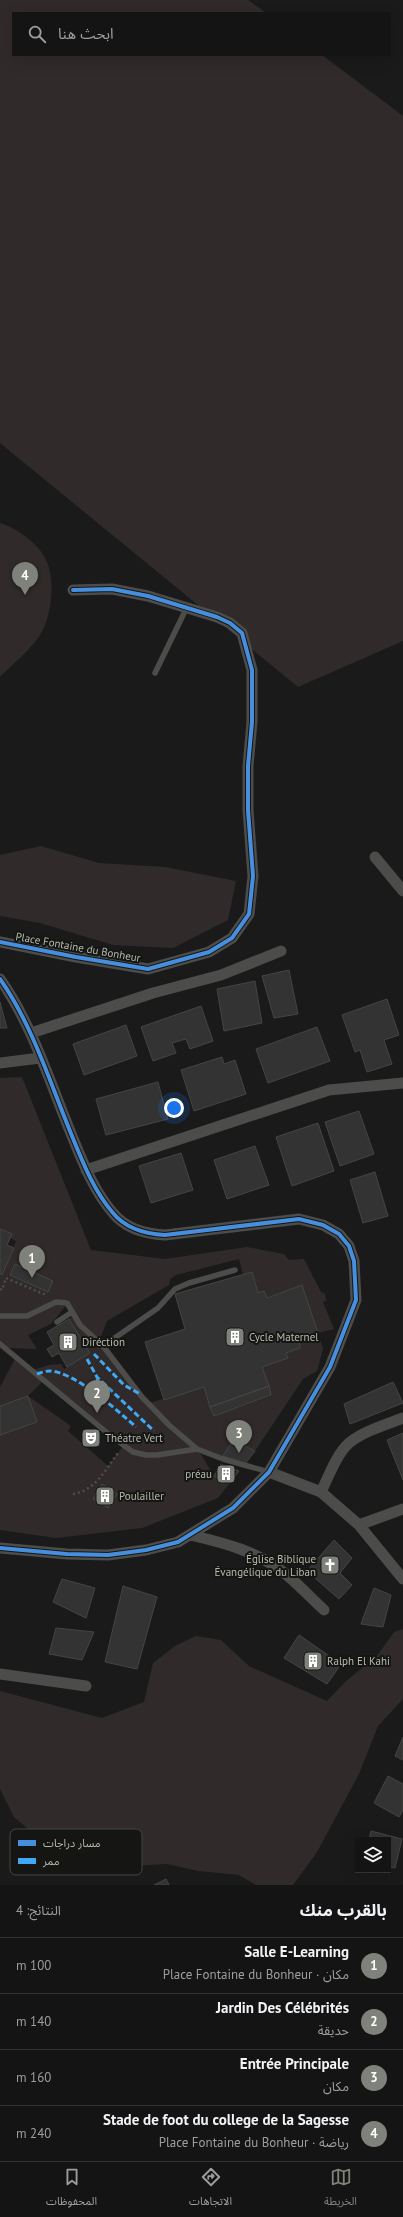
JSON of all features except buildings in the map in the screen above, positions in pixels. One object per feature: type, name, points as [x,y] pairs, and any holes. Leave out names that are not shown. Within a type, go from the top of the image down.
[{"type":"street","name":"Place Fontaine du Bonheur","points":[[0,942],[148,969],[209,952],[232,938],[249,914],[253,876],[248,810],[248,766],[252,722],[252,670],[249,654],[242,633],[230,623],[187,607],[112,589],[73,590]]},
{"type":"street","points":[[375,857],[403,891]]},
{"type":"street","points":[[31,1034],[154,993],[221,975],[281,951]]},
{"type":"street","points":[[0,979],[20,1009],[86,1170],[114,1214],[135,1229],[147,1234],[165,1235],[299,1219],[323,1224],[339,1234],[349,1246],[354,1261],[356,1300],[330,1367],[269,1472],[232,1508],[178,1542],[146,1550],[108,1555],[67,1554],[0,1548]]},
{"type":"street","points":[[0,1062],[40,1058]]},
{"type":"street","points":[[86,1170],[329,1090],[403,1083]]},
{"type":"street","points":[[321,1492],[339,1456],[348,1444],[368,1432],[403,1418]]},
{"type":"street","points":[[269,1472],[321,1492],[360,1525],[403,1579]]},
{"type":"street","points":[[360,1525],[403,1509]]},
{"type":"street","points":[[190,1535],[222,1542],[250,1552],[267,1561],[288,1576],[324,1610]]},
{"type":"street","points":[[0,1674],[86,1686]]},
{"type":"lane","points":[[155,673],[187,607]]},
{"type":"lane","points":[[103,1346],[158,1308],[175,1290],[188,1283],[235,1270]]},
{"type":"lane","points":[[0,1316],[27,1316],[59,1302],[67,1304],[80,1325],[103,1346],[142,1397],[169,1425],[197,1449],[223,1459],[269,1472]]},
{"type":"lane","points":[[57,1322],[72,1312]]},
{"type":"lane","points":[[0,1344],[123,1446],[146,1455],[197,1449]]},
{"type":"path","points":[[0,1289],[2,1290],[6,1278],[46,1295]]},
{"type":"path","points":[[73,1494],[84,1492],[97,1482],[123,1446]]},
{"type":"shaded area","points":[[0,0],[248,0],[265,12],[12,12],[12,56],[323,56],[403,116],[403,641],[298,687],[0,443]]},
{"type":"shaded area","points":[[0,523],[13,528],[26,536],[37,546],[45,558],[51,576],[51,597],[47,618],[37,640],[0,677]]},
{"type":"shaded area","points":[[41,846],[99,863],[165,867],[236,881],[228,920],[173,948],[113,945],[40,923],[0,916],[0,855]]},
{"type":"shaded area","points":[[22,1077],[91,1250],[165,1259],[247,1247],[284,1254],[289,1260],[304,1259],[321,1292],[325,1294],[326,1301],[323,1302],[334,1329],[318,1333],[323,1349],[317,1371],[303,1379],[255,1451],[233,1440],[223,1459],[198,1449],[214,1476],[230,1483],[218,1498],[142,1528],[56,1538],[0,1530],[0,1387],[16,1357],[33,1370],[49,1365],[61,1364],[64,1369],[90,1353],[69,1319],[73,1315],[67,1304],[51,1324],[28,1335],[37,1349],[5,1348],[0,1344],[0,1274],[2,1275],[16,1241],[0,1233],[0,1078]],"holes":[[[239,1259],[243,1275],[252,1273],[260,1300],[302,1285],[318,1333],[299,1340],[300,1348],[286,1353],[288,1358],[262,1367],[271,1396],[214,1416],[204,1387],[149,1403],[99,1342],[107,1321],[169,1285],[170,1279],[176,1275]],[[44,1380],[123,1446],[108,1466],[68,1431],[71,1426],[28,1396]]]},
{"type":"shaded area","points":[[403,1629],[403,1699],[378,1726],[359,1774],[317,1852],[293,1885],[256,1885],[239,1875],[198,1871],[167,1864],[142,1865],[142,1829],[28,1829],[14,1817],[0,1789],[0,1691],[102,1718],[144,1702],[153,1663],[175,1646],[196,1636],[221,1640],[249,1666],[327,1701],[346,1681],[377,1656],[394,1632]]},
{"type":"marked path","points":[[94,1354],[124,1385],[140,1394]]},
{"type":"marked path","points":[[87,1359],[97,1377],[154,1431]]},
{"type":"marked path","points":[[37,1374],[49,1371],[59,1373],[83,1384],[136,1427]]},
{"type":"marked path","points":[[97,1377],[101,1398]]},
{"type":"cycle path","points":[[0,942],[148,969],[209,952],[232,938],[249,914],[253,876],[248,810],[248,766],[252,722],[252,670],[242,633],[230,623],[217,617],[148,596],[112,589],[73,590]]},
{"type":"cycle path","points":[[0,979],[12,997],[31,1035],[76,1146],[90,1176],[100,1195],[118,1218],[130,1227],[137,1230],[165,1235],[299,1219],[323,1225],[339,1234],[349,1246],[354,1261],[356,1300],[330,1367],[269,1472],[233,1508],[178,1542],[146,1550],[108,1555],[67,1554],[0,1548]]},
{"type":"place","name":"Stade de foot du college de la Sagesse","points":[[25,595]]},
{"type":"place","name":"Salle E-Learning","points":[[32,1278]]},
{"type":"place","name":"Cycle Maternel","points":[[235,1337]]},
{"type":"place","name":"Diréction","points":[[68,1342]]},
{"type":"place","name":"Jardin Des Célébrités","points":[[97,1413]]},
{"type":"place","name":"Théatre Vert","points":[[91,1438]]},
{"type":"place","name":"Entrée Principale","points":[[239,1453]]},
{"type":"place","name":"préau","points":[[226,1474]]},
{"type":"place","name":"Poulailler","points":[[105,1496]]},
{"type":"place","name":"Église Biblique Évangélique du Liban","points":[[330,1565]]},
{"type":"place","name":"Ralph El Kahi","points":[[313,1661]]}]
